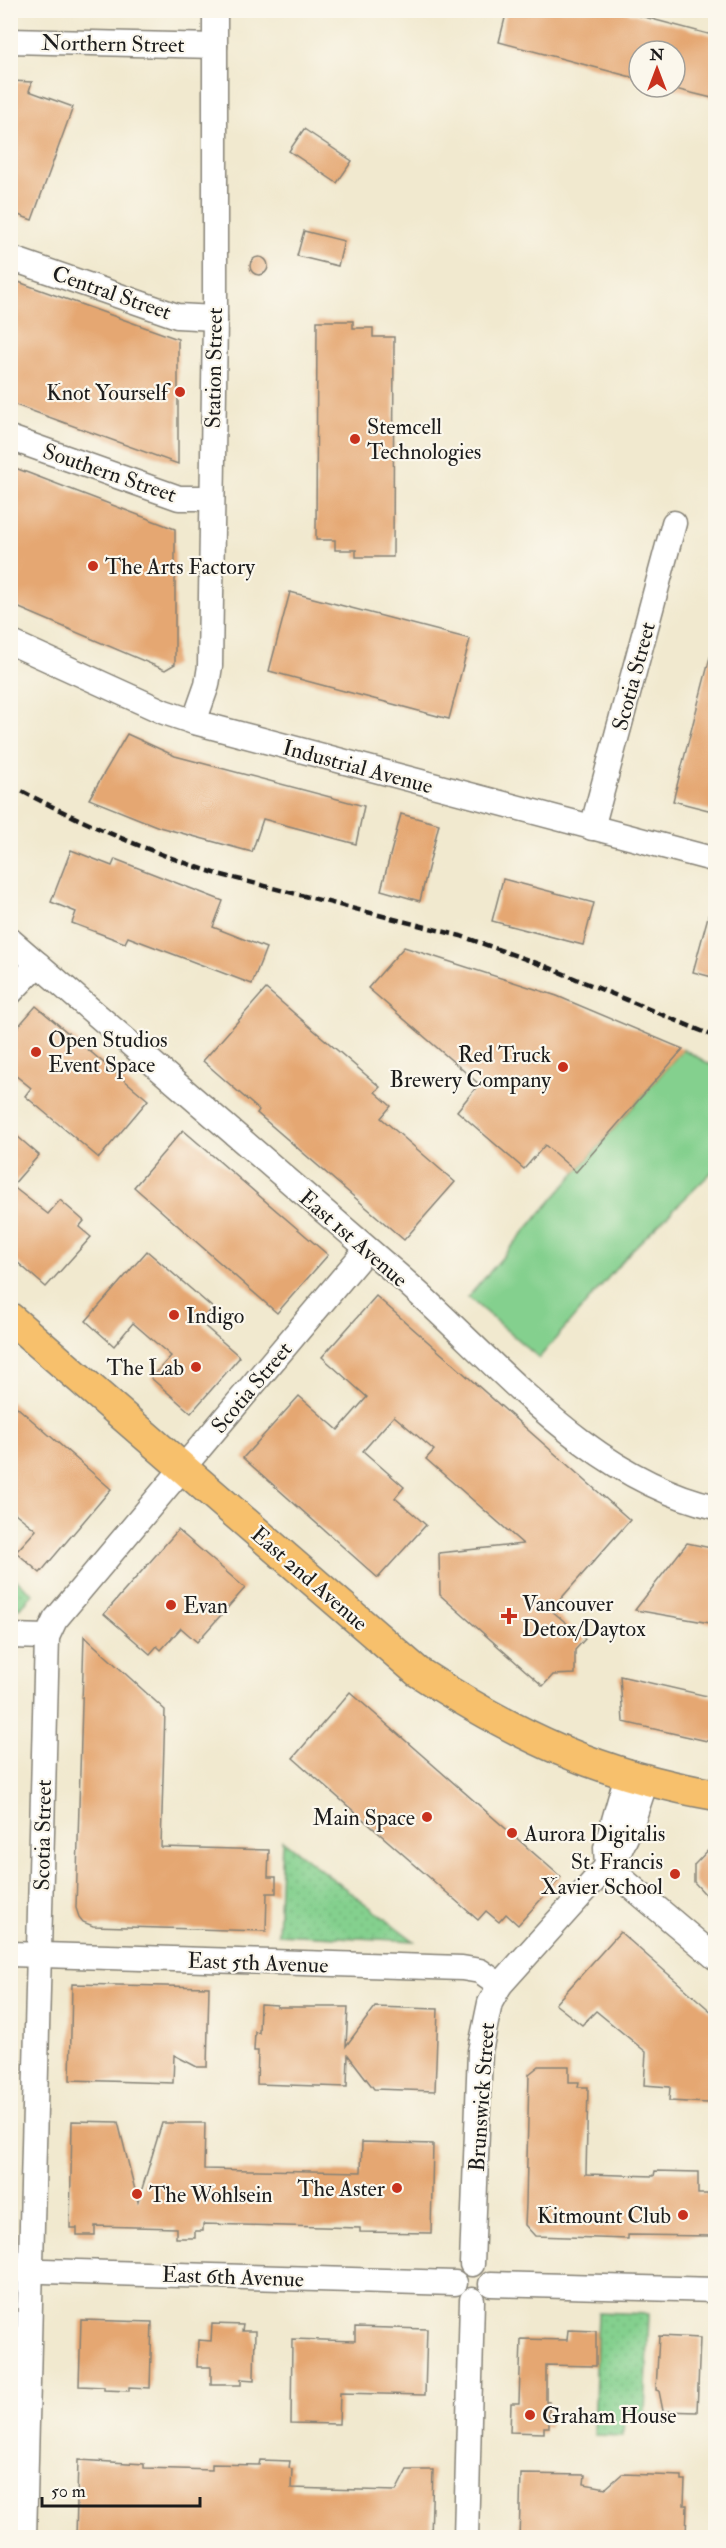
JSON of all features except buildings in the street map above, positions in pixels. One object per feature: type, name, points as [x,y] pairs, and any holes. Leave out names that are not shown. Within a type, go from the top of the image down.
[{"type":"main road","name":"East 2nd Avenue","points":[[10,1318],[418,1672],[471,1707],[531,1739],[637,1778],[716,1795]]},
{"type":"street","name":"Station Street","points":[[194,723],[207,686],[210,666],[215,318],[215,10]]},
{"type":"street","name":"Northern Street","points":[[10,42],[214,45]]},
{"type":"street","name":"Central Street","points":[[10,258],[177,316],[215,318]]},
{"type":"street","name":"Southern Street","points":[[10,438],[179,498],[211,498]]},
{"type":"street","name":"Scotia Street","points":[[592,828],[674,523]]},
{"type":"street","name":"Industrial Avenue","points":[[10,642],[164,712],[194,723],[716,860]]},
{"type":"street","name":"East 1st Avenue","points":[[10,940],[367,1249],[571,1434],[628,1472],[690,1501],[716,1507]]},
{"type":"street","points":[[10,993],[38,963]]},
{"type":"street","name":"Scotia Street","points":[[24,2538],[21,2270],[39,1954],[46,1637],[55,1620],[367,1249]]},
{"type":"street","points":[[10,1636],[46,1637]]},
{"type":"street","points":[[637,1778],[606,1848],[607,1866],[716,1958]]},
{"type":"street","name":"Brunswick Street","points":[[472,2264],[480,2051],[490,2003],[500,1985],[607,1866]]},
{"type":"street","name":"East 5th Avenue","points":[[10,1954],[462,1968],[480,1971],[500,1985]]},
{"type":"street","points":[[472,2264],[488,2272],[491,2284],[487,2294],[472,2300],[462,2297],[454,2283],[455,2277],[462,2268],[472,2264]]},
{"type":"street","name":"East 6th Avenue","points":[[21,2270],[454,2283]]},
{"type":"street","points":[[491,2284],[716,2290]]},
{"type":"street","points":[[465,2538],[472,2300]]},
{"type":"green space","points":[[683,1049],[715,1067],[715,1169],[632,1250],[539,1358],[468,1297]]},
{"type":"green space","points":[[11,1575],[33,1594],[15,1610],[11,1610]]},
{"type":"green space","points":[[282,1840],[414,1941],[278,1934]]},
{"type":"green space","points":[[598,2312],[649,2314],[645,2414],[624,2414],[623,2436],[594,2435]]},
{"type":"railway","points":[[10,785],[112,834],[191,865],[218,874],[461,936],[545,966],[716,1037]]},
{"type":"place","name":"Knot Yourself","points":[[180,392]]},
{"type":"place","name":"Stemcell Technologies","points":[[355,439]]},
{"type":"place","name":"The Arts Factory","points":[[93,566]]},
{"type":"place","name":"Open Studios Event Space","points":[[36,1052]]},
{"type":"place","name":"Red Truck Brewery Company","points":[[563,1067]]},
{"type":"place","name":"Indigo","points":[[174,1315]]},
{"type":"place","name":"The Lab","points":[[196,1367]]},
{"type":"place","name":"Evan","points":[[171,1605]]},
{"type":"place","name":"Vancouver Detox/Daytox","points":[[509,1616]]},
{"type":"place","name":"Main Space","points":[[427,1817]]},
{"type":"place","name":"Aurora Digitalis","points":[[512,1833]]},
{"type":"place","name":"St. Francis Xavier School","points":[[675,1874]]},
{"type":"place","name":"The Aster","points":[[397,2188]]},
{"type":"place","name":"The Wohlsein","points":[[137,2194]]},
{"type":"place","name":"Kitmount Club","points":[[683,2215]]},
{"type":"place","name":"Graham House","points":[[530,2415]]}]
